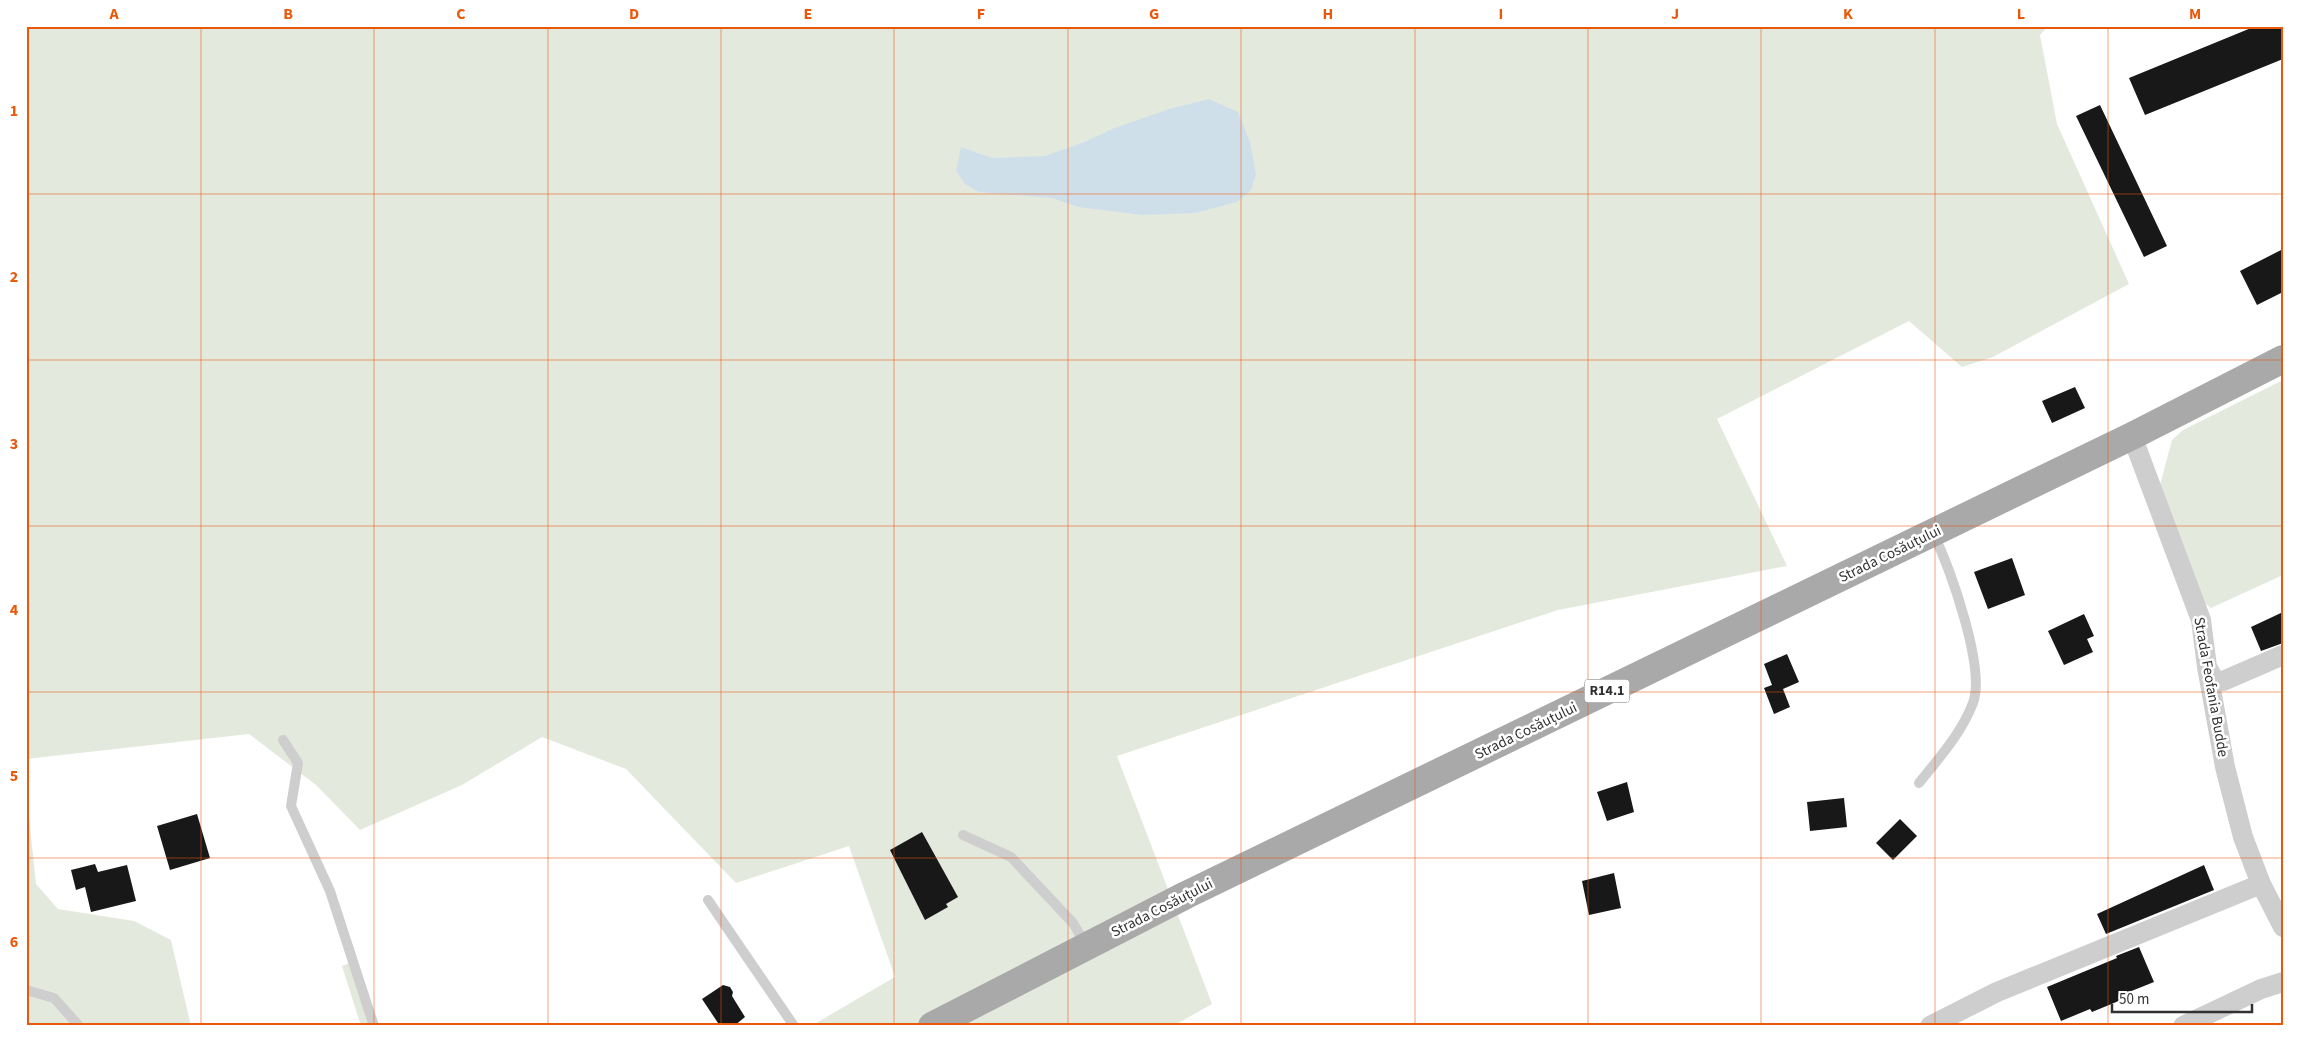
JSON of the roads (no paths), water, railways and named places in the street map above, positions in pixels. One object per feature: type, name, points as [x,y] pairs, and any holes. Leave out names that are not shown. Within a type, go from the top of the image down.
[{"type":"main road","name":"Strada Cosăuțului","points":[[932,1026],[1086,946],[2132,436],[2283,359]]},
{"type":"street","name":"Strada Feofania Budde","points":[[2132,436],[2201,620],[2207,667],[2226,767],[2241,828],[2261,884],[2283,927]]},
{"type":"street","points":[[2207,667],[2215,681],[2223,681],[2283,656]]},
{"type":"street","points":[[1930,1026],[1997,992],[2261,884]]},
{"type":"street","points":[[2183,1026],[2261,989],[2283,982]]},
{"type":"lane","points":[[1919,783],[1953,741],[1973,702],[1975,664],[1958,598],[1933,533]]},
{"type":"lane","points":[[282,740],[298,763],[291,806],[330,892],[374,1026]]},
{"type":"lane","points":[[963,835],[1011,858],[1073,924],[1086,946]]},
{"type":"lane","points":[[708,900],[794,1026]]},
{"type":"lane","points":[[26,990],[54,998],[80,1026]]}]
